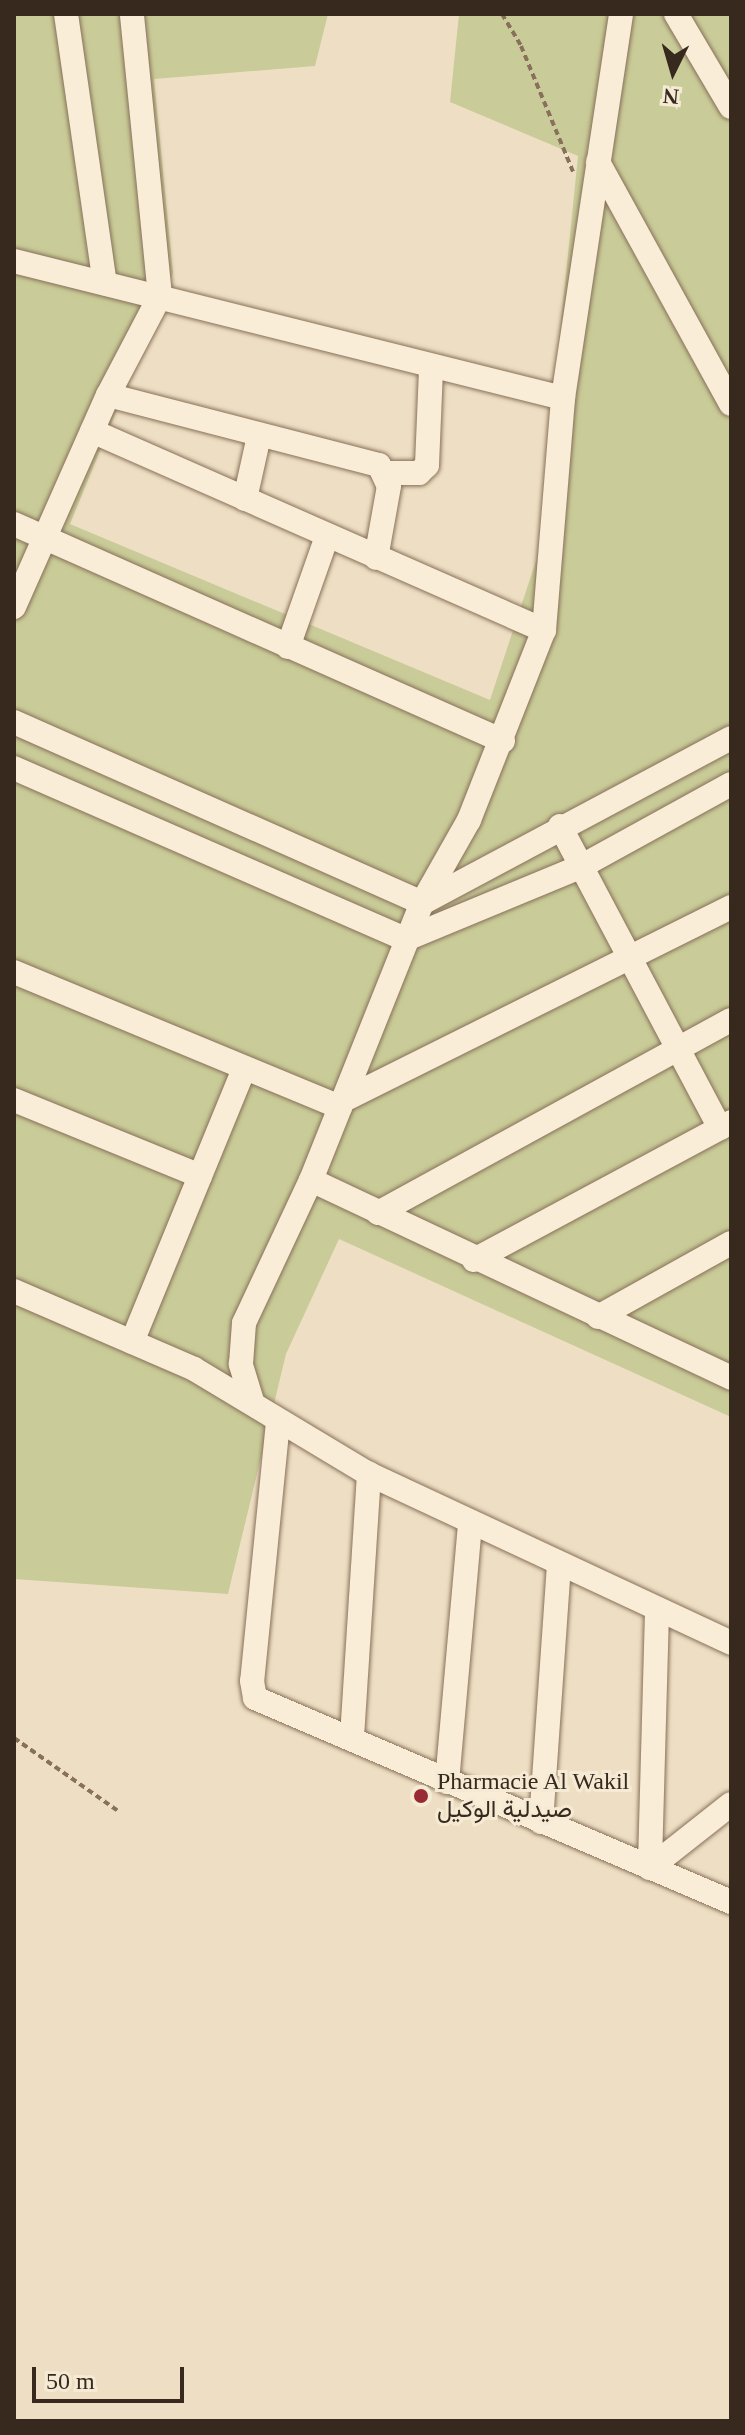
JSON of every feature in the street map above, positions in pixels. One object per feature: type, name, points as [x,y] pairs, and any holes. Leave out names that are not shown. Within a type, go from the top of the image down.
[{"type":"street","points":[[66,14],[105,283]]},
{"type":"street","points":[[14,607],[108,395],[160,296],[132,14]]},
{"type":"street","points":[[252,1401],[241,1364],[244,1323],[311,1180],[422,903],[469,820],[503,741],[544,630],[563,398],[589,209],[621,14]]},
{"type":"street","points":[[676,14],[731,107]]},
{"type":"street","points":[[598,162],[731,404]]},
{"type":"street","points":[[14,261],[431,368],[563,398]]},
{"type":"street","points":[[108,395],[373,463],[386,473],[419,473],[427,465],[431,368]]},
{"type":"street","points":[[92,431],[544,630]]},
{"type":"street","points":[[245,499],[259,436]]},
{"type":"street","points":[[376,558],[389,486],[386,473]]},
{"type":"street","points":[[14,524],[503,741]]},
{"type":"street","points":[[288,647],[327,536]]},
{"type":"street","points":[[14,722],[422,903]]},
{"type":"street","points":[[422,903],[560,826],[731,738]]},
{"type":"street","points":[[14,768],[406,939],[582,866],[731,784]]},
{"type":"street","points":[[474,1260],[726,1125],[629,962],[560,826]]},
{"type":"street","points":[[14,972],[243,1071],[341,1104],[629,962],[731,907]]},
{"type":"street","points":[[378,1213],[731,1020]]},
{"type":"street","points":[[132,1342],[243,1071]]},
{"type":"street","points":[[14,1100],[200,1176]]},
{"type":"street","points":[[311,1180],[474,1260],[720,1372],[731,1355]]},
{"type":"street","points":[[598,1317],[731,1243]]},
{"type":"street","points":[[14,1291],[132,1342],[252,1401],[278,1422],[369,1474],[657,1612],[731,1643]]},
{"type":"street","points":[[278,1422],[252,1694],[447,1782],[731,1902]]},
{"type":"street","points":[[352,1737],[369,1474]]},
{"type":"street","points":[[447,1782],[470,1523]]},
{"type":"street","points":[[541,1822],[559,1565]]},
{"type":"street","points":[[650,1868],[657,1612]]},
{"type":"street","points":[[650,1868],[731,1804]]},
{"type":"path","points":[[502,14],[521,46],[589,209]]},
{"type":"path","points":[[14,1738],[117,1810]]},
{"type":"green space","points":[[14,14],[328,14],[315,66],[154,79],[173,273],[70,524],[490,700],[537,558],[578,156],[450,102],[459,14],[731,14],[731,1417],[339,1239],[286,1354],[228,1594],[14,1579]]},
{"type":"place","name":"Pharmacie Al Wakil صيدلية الوكيل","points":[[421,1796]]}]
